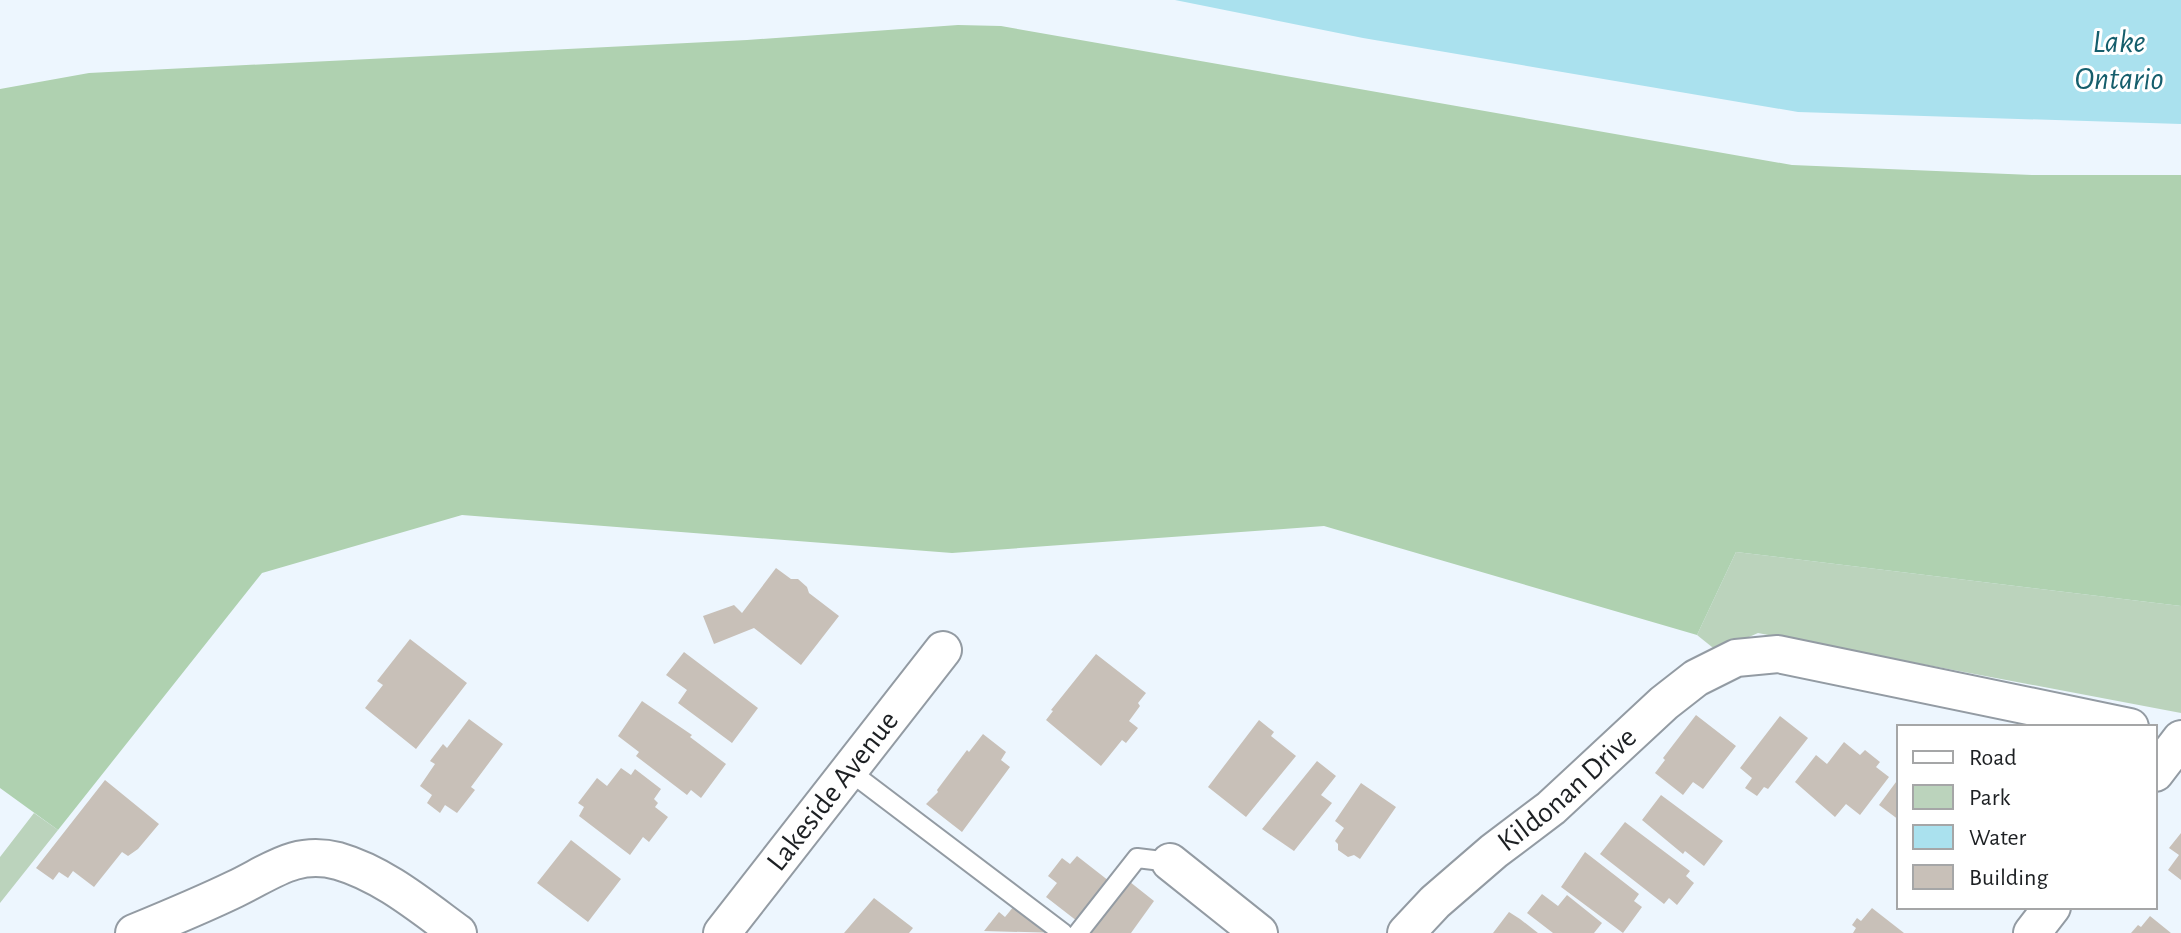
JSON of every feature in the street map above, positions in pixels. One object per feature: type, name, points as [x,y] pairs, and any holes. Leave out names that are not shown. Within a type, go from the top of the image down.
[{"type":"street","name":"Lakeside Avenue","points":[[722,933],[943,650]]},
{"type":"street","name":"Kildonan Drive","points":[[1406,933],[1435,902],[1494,851],[1551,808],[1664,703],[1696,678],[1736,658],[1778,654],[2120,725]]},
{"type":"street","points":[[2157,732],[2181,738],[2157,770]]},
{"type":"street","points":[[134,933],[237,888],[277,865],[303,859],[336,861],[370,873],[458,933]]},
{"type":"street","points":[[1170,862],[1259,933]]},
{"type":"street","points":[[2032,933],[2050,909]]},
{"type":"lane","points":[[848,770],[1063,933]]},
{"type":"lane","points":[[1078,933],[1137,858],[1170,862]]},
{"type":"green space","points":[[958,25],[1001,26],[1792,165],[2032,175],[2181,175],[2181,606],[1736,552],[1697,635],[1324,526],[952,553],[462,515],[262,573],[58,830],[0,788],[0,89],[89,73],[747,40]]},
{"type":"green space","points":[[1736,552],[2181,606],[2181,713],[1758,633],[1717,651],[1697,635]]},
{"type":"green space","points":[[34,813],[58,830],[0,903],[0,857]]},
{"type":"water","name":"Lake Ontario","points":[[1175,0],[2181,0],[2181,124],[1798,112],[1363,38]]},
{"type":"building","points":[[776,568],[791,579],[798,579],[809,593],[839,616],[801,665],[754,628],[714,644],[703,616],[734,605],[742,613]]},
{"type":"building","points":[[410,639],[467,683],[416,749],[365,708],[383,685],[377,681]]},
{"type":"building","points":[[684,652],[758,708],[732,743],[678,703],[687,690],[666,675]]},
{"type":"building","points":[[1096,654],[1146,693],[1129,721],[1138,728],[1126,743],[1122,740],[1101,766],[1046,720]]},
{"type":"building","points":[[642,701],[692,735],[690,737],[726,764],[701,798],[691,790],[687,795],[636,756],[639,752],[618,736]]},
{"type":"building","points":[[1696,715],[1736,746],[1703,789],[1693,782],[1683,795],[1655,773]]},
{"type":"building","points":[[1780,716],[1808,738],[1768,789],[1764,787],[1757,796],[1745,788],[1752,778],[1740,768]]},
{"type":"building","points":[[469,719],[503,744],[471,787],[475,790],[457,813],[445,805],[440,813],[427,803],[432,795],[420,786],[435,764],[430,761],[443,744],[447,748]]},
{"type":"building","points":[[1259,720],[1274,732],[1271,736],[1296,756],[1246,817],[1208,787]]},
{"type":"building","points":[[983,734],[1006,752],[1001,760],[1010,767],[962,832],[926,804]]},
{"type":"building","points":[[1844,742],[1860,755],[1865,750],[1880,762],[1876,767],[1889,777],[1860,815],[1846,804],[1835,817],[1795,782],[1816,755],[1827,764]]},
{"type":"building","points":[[1317,761],[1336,776],[1321,795],[1332,803],[1294,851],[1262,829]]},
{"type":"building","points":[[621,768],[631,775],[635,769],[661,789],[654,799],[658,803],[655,807],[668,817],[649,842],[643,837],[630,855],[579,816],[584,807],[578,803],[597,778],[607,786]]},
{"type":"building","points":[[105,780],[159,824],[138,849],[128,856],[122,852],[94,887],[73,871],[68,878],[59,872],[53,880],[36,868]]},
{"type":"building","points":[[1897,781],[1897,818],[1879,805]]},
{"type":"building","points":[[1361,783],[1396,807],[1360,859],[1354,855],[1348,857],[1338,850],[1335,841],[1344,828],[1335,821]]},
{"type":"building","points":[[1661,795],[1723,841],[1704,866],[1685,851],[1683,854],[1642,820]]},
{"type":"building","points":[[1625,822],[1690,871],[1686,876],[1694,883],[1677,905],[1669,898],[1664,904],[1600,854]]},
{"type":"building","points":[[2181,833],[2181,880],[2168,870],[2179,855],[2169,848]]},
{"type":"building","points":[[571,840],[621,879],[588,922],[537,883]]},
{"type":"building","points":[[1585,852],[1639,894],[1634,901],[1642,907],[1623,933],[1561,887]]},
{"type":"building","points":[[1077,856],[1109,881],[1077,921],[1046,897],[1057,883],[1048,876],[1062,858],[1070,864]]},
{"type":"building","points":[[1130,882],[1154,901],[1131,933],[1088,933]]},
{"type":"building","points":[[1542,894],[1558,906],[1567,895],[1602,923],[1594,933],[1553,933],[1527,913]]},
{"type":"building","points":[[874,898],[913,928],[909,933],[844,933]]},
{"type":"building","points":[[1019,900],[1060,933],[984,931],[999,912],[1005,917]]},
{"type":"building","points":[[1872,908],[1904,933],[1853,933],[1856,928],[1852,925],[1857,918],[1861,921]]},
{"type":"building","points":[[1509,912],[1520,919],[1538,933],[1493,933]]},
{"type":"building","points":[[2150,916],[2171,933],[2131,933]]}]
